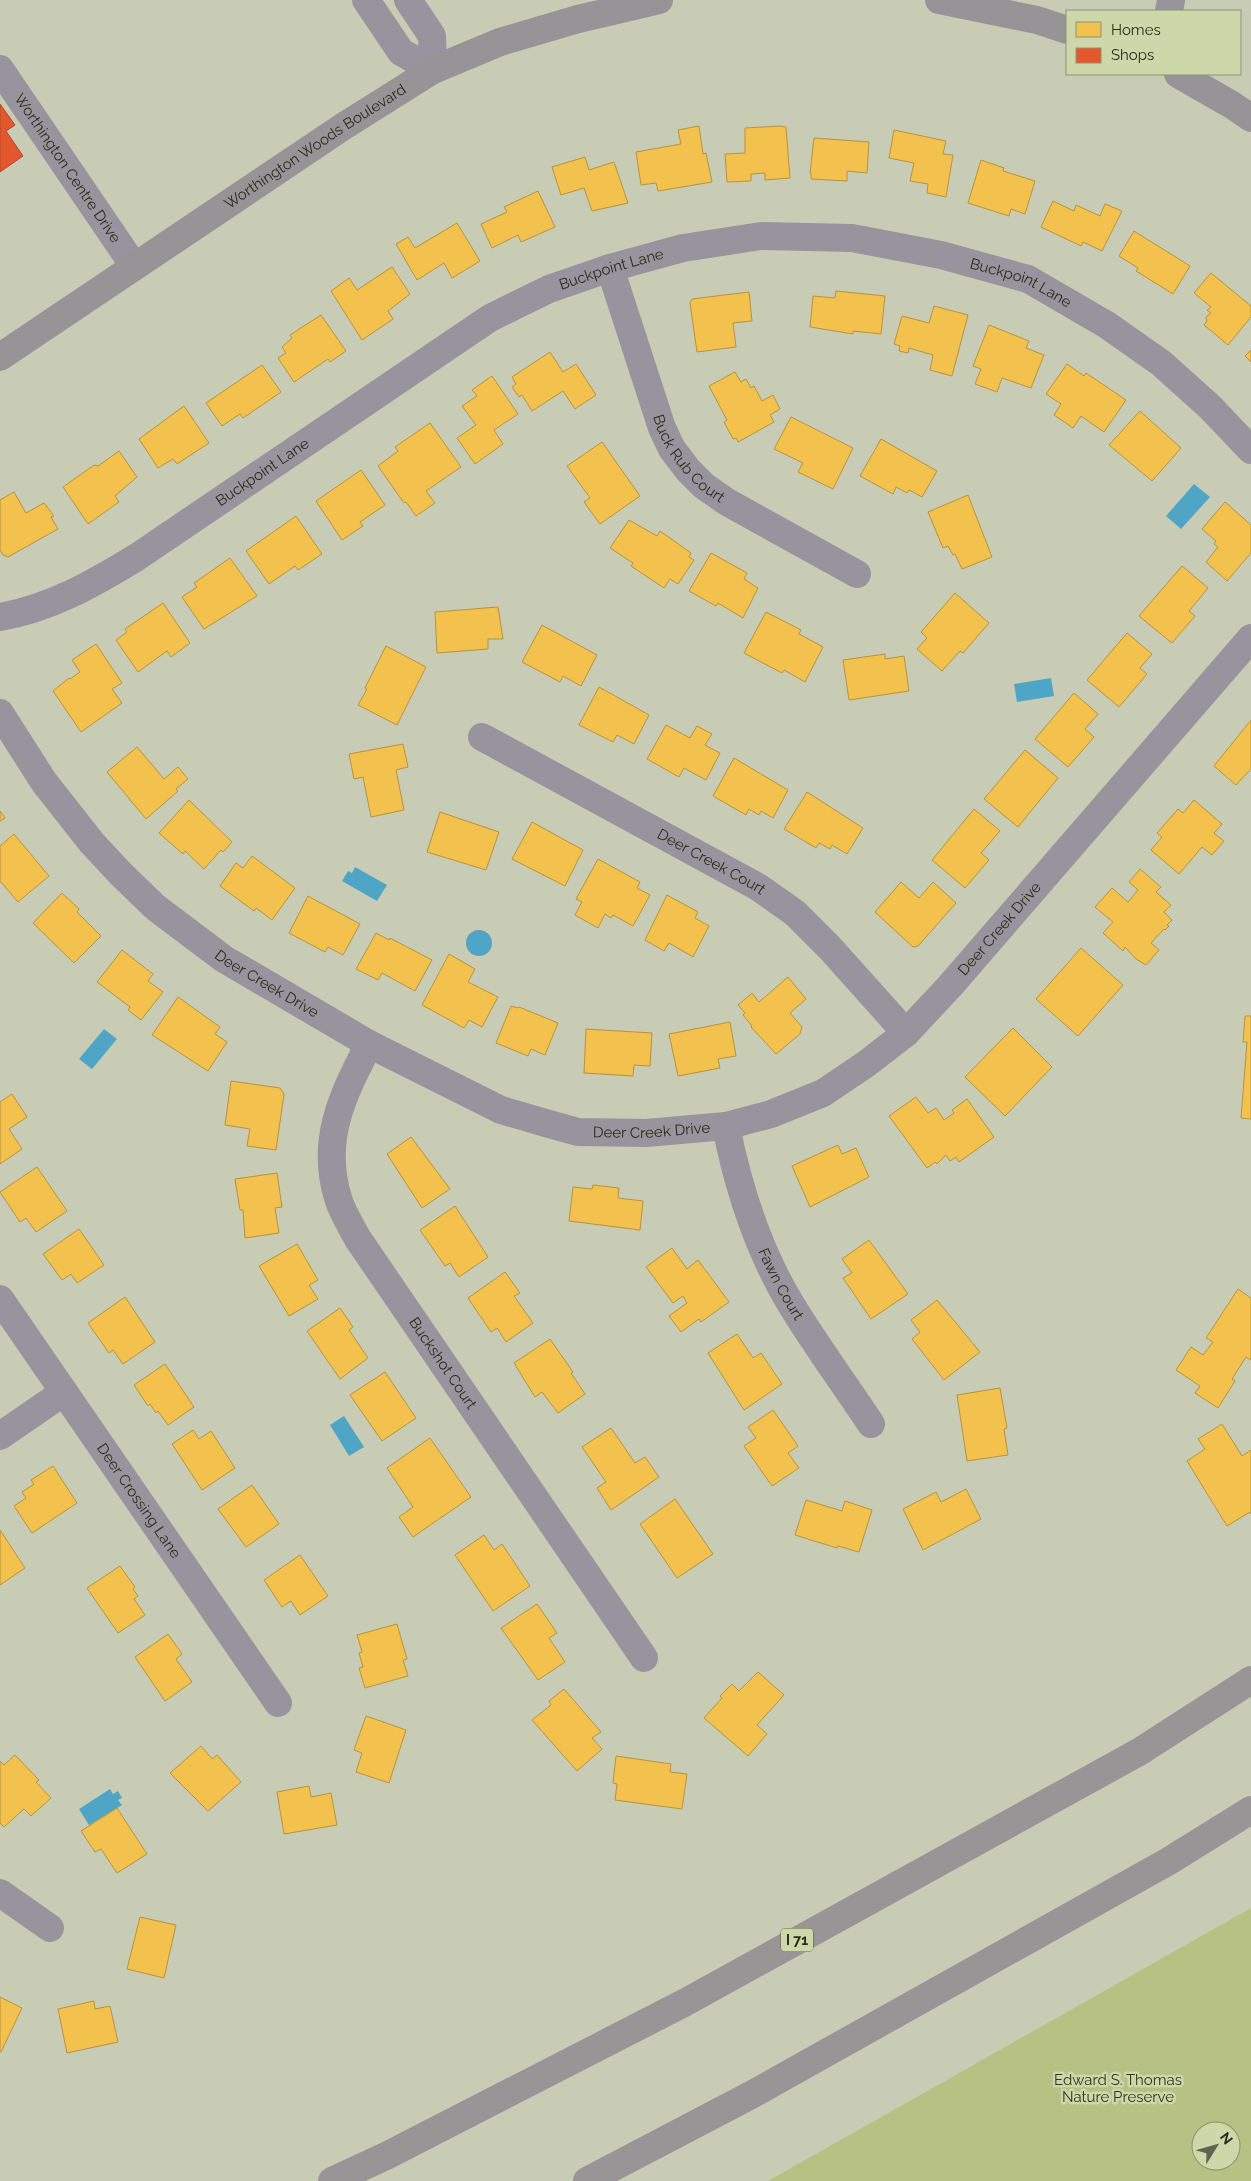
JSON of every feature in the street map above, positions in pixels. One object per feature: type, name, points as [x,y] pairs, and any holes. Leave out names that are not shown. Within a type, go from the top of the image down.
[{"type":"highway","name":"I 71","points":[[332,2181],[388,2155],[684,2003],[1139,1752],[1251,1680]]},
{"type":"highway","points":[[587,2181],[751,2095],[1169,1861],[1251,1810]]},
{"type":"main road","name":"Worthington Woods Boulevard","points":[[0,357],[344,126],[433,70],[500,42],[578,19],[659,0]]},
{"type":"main road","points":[[939,0],[1037,20],[1066,30]]},
{"type":"main road","points":[[1180,75],[1232,104],[1251,118]]},
{"type":"street","points":[[366,0],[401,52],[433,70]]},
{"type":"street","points":[[408,0],[432,36],[433,70]]},
{"type":"street","name":"Worthington Centre Drive","points":[[0,69],[134,266]]},
{"type":"street","name":"Buckpoint Lane","points":[[0,617],[20,614],[51,604],[91,585],[137,558],[490,318],[549,289],[610,268],[684,248],[761,236],[852,238],[941,254],[1028,279],[1107,325],[1161,363],[1210,407],[1251,450]]},
{"type":"street","name":"Buck Rub Court","points":[[610,268],[662,428],[672,449],[688,470],[704,486],[727,502],[857,574]]},
{"type":"street","name":"Deer Creek Drive","points":[[0,713],[44,782],[92,843],[155,907],[224,959],[369,1044],[501,1110],[578,1132],[646,1133],[726,1126],[771,1114],[823,1094],[906,1033],[950,986],[1250,641]]},
{"type":"street","name":"Deer Creek Court","points":[[482,737],[758,887],[796,913],[906,1033]]},
{"type":"street","name":"Buckshot Court","points":[[369,1044],[345,1092],[334,1122],[331,1167],[338,1199],[358,1239],[644,1658]]},
{"type":"street","name":"Fawn Court","points":[[726,1126],[737,1180],[758,1238],[788,1300],[871,1424]]},
{"type":"street","name":"Deer Crossing Lane","points":[[0,1299],[278,1703]]},
{"type":"street","points":[[0,1436],[64,1392]]},
{"type":"street","points":[[0,1893],[50,1928]]},
{"type":"green space","name":"Edward S. Thomas Nature Preserve","points":[[1251,1908],[1251,2181],[768,2181]]},
{"type":"water","points":[[1194,484],[1210,497],[1181,529],[1166,516]]},
{"type":"water","points":[[1051,678],[1054,696],[1017,702],[1014,684]]},
{"type":"water","points":[[355,867],[387,885],[377,901],[342,881],[348,871],[352,873]]},
{"type":"water","points":[[479,930],[489,933],[492,943],[489,953],[479,956],[469,953],[466,943],[469,933]]},
{"type":"water","points":[[104,1029],[117,1039],[92,1069],[79,1059]]},
{"type":"water","points":[[344,1416],[364,1447],[349,1456],[330,1425]]},
{"type":"water","points":[[110,1789],[113,1794],[118,1791],[122,1798],[118,1800],[122,1805],[89,1825],[79,1809]]},
{"type":"building: Homes","points":[[699,126],[703,154],[706,153],[712,182],[658,191],[656,183],[641,185],[636,152],[681,144],[678,130]]},
{"type":"building: Homes","points":[[786,127],[790,178],[765,180],[765,173],[751,174],[751,181],[727,182],[725,154],[745,153],[745,128]]},
{"type":"building: Homes","points":[[894,130],[946,141],[943,154],[953,155],[946,197],[927,193],[928,184],[910,181],[914,163],[889,158]]},
{"type":"building: Homes","points":[[814,138],[869,142],[867,173],[847,171],[847,181],[811,179]]},
{"type":"building: Homes","points":[[585,157],[589,170],[614,162],[628,203],[592,211],[584,188],[561,195],[552,167]]},
{"type":"building: Homes","points":[[981,160],[1004,168],[1003,171],[1035,181],[1025,214],[1011,209],[1009,216],[968,203]]},
{"type":"building: Homes","points":[[538,191],[555,227],[521,242],[518,235],[492,248],[481,224],[507,212],[504,207]]},
{"type":"building: Homes","points":[[1053,201],[1074,211],[1076,205],[1100,216],[1105,204],[1122,211],[1102,251],[1083,242],[1081,246],[1041,227]]},
{"type":"building: Homes","points":[[457,223],[480,261],[452,278],[444,263],[417,280],[396,244],[408,237],[415,248]]},
{"type":"building: Homes","points":[[1134,231],[1190,266],[1173,294],[1136,271],[1138,268],[1119,256]]},
{"type":"building: Homes","points":[[392,267],[410,294],[388,311],[393,319],[362,340],[331,291],[349,278],[357,290]]},
{"type":"building: Homes","points":[[1211,273],[1251,306],[1251,317],[1228,345],[1204,325],[1207,321],[1206,317],[1211,313],[1207,310],[1211,307],[1194,293]]},
{"type":"building: Homes","points":[[836,291],[885,296],[881,334],[853,331],[853,334],[810,327],[813,296],[835,298]]},
{"type":"building: Homes","points":[[749,292],[752,321],[733,323],[736,347],[697,352],[690,303],[692,299]]},
{"type":"building: Homes","points":[[934,306],[968,315],[952,376],[930,370],[933,355],[909,348],[908,353],[899,351],[900,346],[894,344],[902,316],[929,323]]},
{"type":"building: Homes","points":[[321,315],[346,351],[330,362],[328,359],[294,382],[278,358],[286,353],[282,347],[292,338],[290,335]]},
{"type":"building: Homes","points":[[989,325],[1029,341],[1026,348],[1044,355],[1031,388],[1002,378],[997,392],[975,384],[981,369],[973,366]]},
{"type":"building: Homes","points":[[1251,350],[1251,362],[1245,356]]},
{"type":"building: Homes","points":[[550,352],[563,372],[576,364],[596,395],[575,409],[563,391],[532,411],[522,395],[519,397],[512,387],[516,384],[512,377]]},
{"type":"building: Homes","points":[[1067,364],[1084,376],[1086,373],[1126,400],[1104,432],[1081,416],[1073,428],[1054,415],[1061,404],[1046,394]]},
{"type":"building: Homes","points":[[262,365],[281,392],[243,418],[240,414],[222,426],[206,403]]},
{"type":"building: Homes","points":[[735,372],[741,382],[746,379],[751,388],[754,386],[762,401],[773,395],[780,409],[770,415],[774,422],[738,442],[736,438],[733,439],[724,422],[727,420],[709,386]]},
{"type":"building: Homes","points":[[492,376],[518,414],[494,430],[503,444],[475,464],[457,438],[476,425],[462,406],[477,396],[472,390]]},
{"type":"building: Homes","points":[[184,406],[209,443],[177,464],[173,459],[158,468],[139,439]]},
{"type":"building: Homes","points":[[1140,411],[1181,448],[1152,481],[1109,445]]},
{"type":"building: Homes","points":[[791,417],[853,448],[833,489],[798,472],[803,463],[774,449]]},
{"type":"building: Homes","points":[[430,423],[461,467],[426,491],[435,503],[416,516],[406,502],[404,503],[378,466],[398,451],[395,447]]},
{"type":"building: Homes","points":[[881,439],[937,471],[922,497],[909,490],[907,493],[896,487],[893,494],[860,476]]},
{"type":"building: Homes","points":[[602,442],[640,496],[600,524],[584,502],[590,498],[567,466]]},
{"type":"building: Homes","points":[[119,451],[137,477],[115,496],[119,502],[88,524],[63,487],[94,465],[98,466]]},
{"type":"building: Homes","points":[[361,470],[385,505],[360,522],[363,526],[342,540],[316,501]]},
{"type":"building: Homes","points":[[14,492],[26,513],[44,503],[54,516],[51,517],[58,529],[8,557],[3,555],[0,550],[0,500]]},
{"type":"building: Homes","points":[[968,495],[992,557],[962,569],[955,554],[953,555],[948,546],[943,548],[928,512]]},
{"type":"building: Homes","points":[[1225,502],[1251,525],[1251,553],[1227,581],[1206,562],[1218,547],[1214,544],[1216,541],[1202,529]]},
{"type":"building: Homes","points":[[296,516],[322,554],[298,570],[295,566],[269,584],[246,551]]},
{"type":"building: Homes","points":[[629,520],[657,536],[660,531],[691,553],[689,557],[694,560],[678,584],[670,579],[664,588],[631,566],[633,563],[610,548]]},
{"type":"building: Homes","points":[[711,553],[747,573],[744,579],[758,588],[743,618],[718,603],[716,606],[689,591]]},
{"type":"building: Homes","points":[[230,558],[257,596],[204,629],[182,597],[197,587],[194,583]]},
{"type":"building: Homes","points":[[1182,566],[1208,588],[1189,611],[1195,616],[1172,643],[1139,616]]},
{"type":"building: Homes","points":[[955,593],[989,623],[963,653],[960,651],[942,671],[917,649],[927,638],[921,632]]},
{"type":"building: Homes","points":[[163,603],[190,643],[171,657],[167,651],[138,672],[116,640],[127,632],[125,629]]},
{"type":"building: Homes","points":[[498,607],[503,639],[488,639],[488,649],[437,653],[435,612]]},
{"type":"building: Homes","points":[[766,612],[801,630],[799,634],[823,647],[805,682],[784,670],[782,673],[744,653]]},
{"type":"building: Homes","points":[[542,625],[597,655],[581,686],[563,676],[560,682],[522,662]]},
{"type":"building: Homes","points":[[1127,633],[1152,654],[1140,668],[1147,674],[1119,707],[1087,680]]},
{"type":"building: Homes","points":[[96,644],[122,683],[112,689],[122,703],[81,732],[53,691],[80,672],[72,660]]},
{"type":"building: Homes","points":[[386,646],[426,667],[397,725],[358,705]]},
{"type":"building: Homes","points":[[885,654],[885,659],[904,656],[909,691],[849,700],[843,660]]},
{"type":"building: Homes","points":[[599,687],[649,715],[634,744],[617,735],[613,742],[579,725]]},
{"type":"building: Homes","points":[[1074,693],[1098,714],[1085,729],[1094,737],[1068,767],[1035,739]]},
{"type":"building: Homes","points":[[1251,720],[1251,769],[1236,785],[1214,766]]},
{"type":"building: Homes","points":[[666,725],[690,738],[697,726],[712,734],[705,745],[720,753],[706,780],[684,768],[679,777],[647,759]]},
{"type":"building: Homes","points":[[403,744],[408,767],[396,770],[404,810],[371,817],[363,777],[354,779],[349,754]]},
{"type":"building: Homes","points":[[137,747],[164,779],[178,767],[188,779],[176,789],[178,791],[146,819],[107,772]]},
{"type":"building: Homes","points":[[1025,750],[1058,778],[1018,827],[984,799]]},
{"type":"building: Homes","points":[[734,758],[788,790],[773,818],[761,811],[759,815],[749,809],[746,815],[713,796]]},
{"type":"building: Homes","points":[[807,792],[863,828],[847,854],[832,845],[830,849],[819,843],[816,848],[784,829]]},
{"type":"building: Homes","points":[[189,800],[232,842],[223,852],[221,850],[204,869],[185,851],[183,854],[159,833]]},
{"type":"building: Homes","points":[[1194,800],[1222,824],[1214,833],[1224,841],[1212,855],[1202,847],[1179,874],[1151,850],[1162,837],[1157,833],[1178,809],[1183,813]]},
{"type":"building: Homes","points":[[974,809],[1000,831],[981,853],[989,860],[965,888],[932,860]]},
{"type":"building: Homes","points":[[0,811],[5,818],[0,821]]},
{"type":"building: Homes","points":[[440,812],[499,832],[486,870],[427,852]]},
{"type":"building: Homes","points":[[532,822],[583,850],[565,886],[512,859]]},
{"type":"building: Homes","points":[[14,834],[49,876],[18,902],[0,881],[0,846]]},
{"type":"building: Homes","points":[[252,856],[295,888],[272,920],[256,908],[254,911],[220,886],[236,863],[243,868]]},
{"type":"building: Homes","points":[[598,859],[640,882],[637,888],[650,895],[633,926],[613,915],[611,918],[605,914],[598,928],[575,915],[582,902],[576,899]]},
{"type":"building: Homes","points":[[1140,869],[1161,887],[1156,892],[1171,905],[1164,912],[1172,920],[1167,925],[1169,926],[1151,943],[1159,950],[1146,965],[1136,959],[1125,947],[1123,951],[1103,933],[1113,922],[1095,907],[1112,888],[1128,902],[1138,890],[1129,882]]},
{"type":"building: Homes","points":[[901,882],[919,898],[933,882],[956,903],[918,946],[913,947],[875,912]]},
{"type":"building: Homes","points":[[62,893],[79,909],[77,912],[101,936],[74,963],[33,923]]},
{"type":"building: Homes","points":[[667,895],[698,912],[695,918],[709,926],[693,957],[669,943],[664,951],[645,940]]},
{"type":"building: Homes","points":[[308,896],[360,924],[343,955],[328,947],[325,952],[289,933]]},
{"type":"building: Homes","points":[[376,933],[389,940],[390,938],[432,960],[415,991],[382,973],[378,980],[356,969]]},
{"type":"building: Homes","points":[[1081,948],[1123,985],[1078,1036],[1036,999]]},
{"type":"building: Homes","points":[[122,950],[153,974],[148,981],[163,992],[141,1020],[128,1010],[130,1007],[97,982]]},
{"type":"building: Homes","points":[[449,954],[475,969],[468,982],[498,997],[482,1027],[469,1020],[464,1028],[422,1005]]},
{"type":"building: Homes","points":[[788,977],[806,999],[790,1013],[802,1027],[800,1034],[776,1054],[751,1027],[743,1015],[745,1013],[738,1005],[752,993],[759,1002]]},
{"type":"building: Homes","points":[[178,997],[220,1027],[215,1034],[227,1042],[208,1071],[152,1035]]},
{"type":"building: Homes","points":[[511,1006],[519,1007],[558,1023],[545,1055],[531,1049],[528,1056],[496,1043]]},
{"type":"building: Homes","points":[[1245,1016],[1251,1016],[1251,1119],[1241,1118],[1247,1042],[1243,1042]]},
{"type":"building: Homes","points":[[730,1022],[736,1056],[718,1059],[720,1068],[678,1076],[669,1034]]},
{"type":"building: Homes","points":[[1013,1028],[1052,1067],[1005,1116],[965,1077]]},
{"type":"building: Homes","points":[[586,1029],[652,1033],[650,1066],[634,1065],[633,1076],[584,1073]]},
{"type":"building: Homes","points":[[231,1081],[280,1088],[284,1094],[276,1150],[247,1146],[250,1129],[225,1125]]},
{"type":"building: Homes","points":[[12,1094],[27,1117],[9,1129],[22,1149],[0,1164],[0,1102]]},
{"type":"building: Homes","points":[[916,1097],[928,1113],[936,1108],[944,1120],[954,1113],[952,1110],[967,1099],[994,1137],[959,1162],[956,1157],[950,1161],[946,1155],[937,1164],[935,1162],[927,1168],[889,1116]]},
{"type":"building: Homes","points":[[411,1137],[450,1189],[422,1208],[387,1154]]},
{"type":"building: Homes","points":[[838,1145],[842,1154],[856,1148],[869,1177],[810,1207],[792,1166]]},
{"type":"building: Homes","points":[[37,1167],[67,1211],[36,1232],[26,1218],[20,1222],[0,1192]]},
{"type":"building: Homes","points":[[277,1173],[282,1207],[275,1208],[279,1233],[245,1238],[243,1210],[240,1210],[235,1179]]},
{"type":"building: Homes","points":[[593,1185],[619,1188],[618,1198],[643,1201],[640,1230],[569,1221],[573,1187],[592,1189]]},
{"type":"building: Homes","points":[[455,1206],[488,1257],[459,1277],[450,1263],[445,1266],[420,1230]]},
{"type":"building: Homes","points":[[79,1229],[104,1265],[77,1283],[71,1274],[62,1280],[43,1254]]},
{"type":"building: Homes","points":[[869,1240],[908,1294],[871,1319],[843,1278],[852,1273],[842,1259]]},
{"type":"building: Homes","points":[[297,1244],[318,1280],[309,1285],[318,1299],[289,1316],[259,1266]]},
{"type":"building: Homes","points":[[672,1248],[687,1269],[698,1260],[729,1302],[701,1322],[699,1319],[681,1332],[669,1316],[687,1303],[683,1296],[673,1303],[646,1267]]},
{"type":"building: Homes","points":[[505,1272],[520,1293],[514,1296],[533,1323],[506,1342],[497,1328],[491,1332],[468,1298]]},
{"type":"building: Homes","points":[[1238,1289],[1251,1298],[1251,1360],[1246,1357],[1232,1379],[1235,1381],[1218,1408],[1195,1393],[1200,1386],[1176,1370],[1191,1347],[1203,1355],[1213,1342],[1206,1338]]},
{"type":"building: Homes","points":[[125,1297],[155,1342],[123,1364],[113,1350],[109,1353],[88,1323]]},
{"type":"building: Homes","points":[[937,1300],[980,1352],[944,1380],[912,1339],[920,1332],[911,1320]]},
{"type":"building: Homes","points":[[340,1308],[353,1327],[349,1330],[368,1358],[340,1379],[307,1331]]},
{"type":"building: Homes","points":[[737,1334],[753,1358],[761,1353],[782,1384],[744,1410],[708,1353]]},
{"type":"building: Homes","points":[[550,1339],[573,1372],[571,1373],[585,1394],[558,1413],[542,1392],[535,1397],[514,1363]]},
{"type":"building: Homes","points":[[165,1364],[194,1407],[168,1425],[158,1411],[156,1413],[150,1404],[148,1406],[134,1385]]},
{"type":"building: Homes","points":[[385,1372],[416,1418],[382,1441],[350,1395]]},
{"type":"building: Homes","points":[[1000,1388],[1007,1428],[1004,1429],[1008,1455],[967,1461],[957,1395]]},
{"type":"building: Homes","points":[[773,1410],[798,1446],[788,1453],[799,1468],[772,1486],[744,1446],[756,1438],[748,1427]]},
{"type":"building: Homes","points":[[1222,1424],[1242,1456],[1251,1450],[1251,1514],[1250,1512],[1227,1526],[1187,1461],[1205,1449],[1198,1439]]},
{"type":"building: Homes","points":[[611,1428],[635,1463],[645,1457],[659,1477],[611,1510],[597,1488],[606,1482],[582,1447]]},
{"type":"building: Homes","points":[[193,1430],[199,1439],[211,1431],[235,1468],[202,1490],[172,1444]]},
{"type":"building: Homes","points":[[430,1438],[471,1497],[413,1537],[399,1517],[413,1507],[387,1468]]},
{"type":"building: Homes","points":[[53,1466],[77,1503],[32,1533],[14,1506],[26,1498],[22,1492],[34,1484],[31,1480]]},
{"type":"building: Homes","points":[[252,1485],[279,1524],[246,1547],[218,1509]]},
{"type":"building: Homes","points":[[966,1489],[981,1519],[923,1550],[903,1509],[936,1492],[941,1502]]},
{"type":"building: Homes","points":[[675,1499],[713,1554],[677,1578],[640,1524]]},
{"type":"building: Homes","points":[[806,1500],[842,1511],[845,1501],[872,1510],[859,1552],[838,1546],[837,1548],[795,1535]]},
{"type":"building: Homes","points":[[0,1530],[25,1568],[0,1585]]},
{"type":"building: Homes","points":[[484,1535],[494,1550],[502,1544],[530,1586],[493,1611],[455,1555]]},
{"type":"building: Homes","points":[[300,1555],[328,1596],[300,1615],[291,1601],[282,1607],[264,1580]]},
{"type":"building: Homes","points":[[120,1566],[135,1587],[133,1589],[138,1596],[134,1599],[145,1615],[118,1633],[87,1588]]},
{"type":"building: Homes","points":[[537,1604],[557,1633],[549,1638],[565,1662],[538,1680],[501,1628]]},
{"type":"building: Homes","points":[[397,1624],[407,1659],[403,1660],[408,1676],[365,1688],[359,1668],[363,1667],[359,1653],[362,1652],[357,1635]]},
{"type":"building: Homes","points":[[168,1634],[182,1654],[176,1659],[192,1682],[165,1701],[135,1657]]},
{"type":"building: Homes","points":[[758,1672],[784,1695],[757,1725],[767,1734],[748,1756],[704,1718],[722,1698],[720,1696],[732,1684],[739,1691]]},
{"type":"building: Homes","points":[[564,1689],[601,1732],[592,1738],[602,1749],[577,1771],[532,1720],[551,1705],[549,1701]]},
{"type":"building: Homes","points":[[366,1716],[406,1730],[389,1783],[356,1772],[362,1753],[354,1750]]},
{"type":"building: Homes","points":[[201,1746],[212,1759],[217,1755],[241,1782],[208,1811],[170,1773]]},
{"type":"building: Homes","points":[[15,1755],[39,1780],[36,1782],[51,1798],[31,1816],[24,1809],[4,1827],[0,1823],[0,1761],[4,1765]]},
{"type":"building: Homes","points":[[616,1756],[671,1764],[670,1772],[687,1774],[682,1809],[615,1800],[617,1784],[613,1783]]},
{"type":"building: Homes","points":[[309,1786],[311,1797],[331,1793],[337,1825],[284,1834],[277,1792]]},
{"type":"building: Homes","points":[[117,1808],[147,1854],[117,1873],[101,1849],[95,1852],[81,1831]]},
{"type":"building: Homes","points":[[140,1917],[176,1925],[164,1978],[127,1969]]},
{"type":"building: Homes","points":[[0,1997],[22,2008],[1,2052],[0,2052]]},
{"type":"building: Homes","points":[[94,2001],[95,2009],[110,2006],[118,2042],[67,2053],[58,2009]]},
{"type":"building: Shops","points":[[0,104],[15,125],[6,131],[23,156],[0,172]]}]
